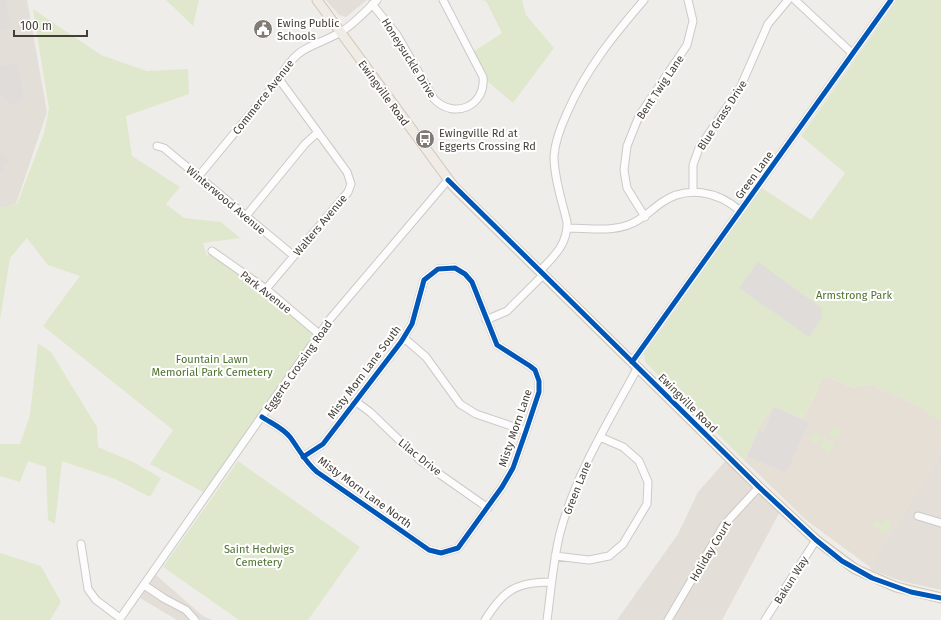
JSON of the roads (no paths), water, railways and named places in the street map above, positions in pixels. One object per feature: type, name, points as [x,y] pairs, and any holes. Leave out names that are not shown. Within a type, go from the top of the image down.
[{"type":"main road","name":"Ewingville Road","points":[[316,0],[448,180],[759,487],[816,540],[842,560],[872,578],[911,592],[941,598]]},
{"type":"street","name":"Honeysuckle Drive","points":[[340,33],[374,2],[397,35],[434,100],[442,107],[458,110],[470,107],[478,99],[483,88],[483,77],[443,0]]},
{"type":"street","points":[[486,320],[507,311],[542,273],[563,245],[567,228],[554,164],[558,135],[571,103],[593,64],[607,43],[644,0]]},
{"type":"street","name":"Bent Twig Lane","points":[[645,217],[626,188],[624,170],[627,146],[639,116],[683,52],[690,38],[693,21],[688,0]]},
{"type":"street","name":"Blue Grass Drive","points":[[693,192],[693,165],[699,148],[740,88],[768,24],[788,0]]},
{"type":"street","points":[[795,0],[852,54]]},
{"type":"street","name":"Green Lane","points":[[547,620],[555,556],[572,497],[635,365],[740,211],[891,0]]},
{"type":"street","name":"Commerce Avenue","points":[[198,177],[279,79],[288,64],[298,53],[312,44],[340,33]]},
{"type":"street","name":"Walters Avenue","points":[[266,289],[350,188],[351,179],[279,79]]},
{"type":"street","points":[[246,216],[305,144],[318,132]]},
{"type":"street","name":"Winterwood Avenue","points":[[158,146],[164,148],[294,256]]},
{"type":"street","name":"Eggerts Crossing Road","points":[[120,619],[319,334],[448,180]]},
{"type":"street","points":[[567,228],[610,229],[628,225],[645,217],[669,199],[693,192],[720,198],[740,211]]},
{"type":"street","name":"Park Avenue","points":[[212,251],[266,289],[319,334]]},
{"type":"street","name":"Misty Morn Lane South","points":[[303,456],[323,444],[404,338],[415,315],[421,285],[428,275],[443,268],[460,270]]},
{"type":"street","name":"Misty Morn Lane","points":[[447,553],[462,544],[510,475],[539,392],[538,375],[530,366],[497,345],[472,282],[460,270]]},
{"type":"street","points":[[404,338],[426,357],[460,404],[476,414],[526,431]]},
{"type":"street","name":"Lilac Drive","points":[[355,401],[370,412],[421,461],[488,508]]},
{"type":"street","name":"Misty Morn Lane North","points":[[262,417],[286,432],[303,456],[317,472],[429,550],[447,553]]},
{"type":"street","points":[[555,556],[589,560],[609,556],[623,544],[647,504],[648,482],[639,460],[623,447],[600,437]]},
{"type":"street","name":"Holiday Court","points":[[668,620],[724,525],[759,487]]},
{"type":"street","points":[[918,516],[941,522]]},
{"type":"street","name":"Bakun Way","points":[[769,619],[816,540]]},
{"type":"street","points":[[81,544],[88,589],[96,600],[120,619]]},
{"type":"street","points":[[485,620],[500,598],[510,590],[525,583],[551,582]]},
{"type":"street","points":[[144,585],[165,599],[186,610],[195,620]]},
{"type":"place","name":"Ewing Public Schools","points":[[263,29]]},
{"type":"place","name":"Ewingville Rd at Eggerts Crossing Rd","points":[[425,139]]},
{"type":"park label","name":"Armstrong Park","points":[[854,295]]},
{"type":"park label","name":"Fountain Lawn Memorial Park Cemetery","points":[[212,365]]},
{"type":"park label","name":"Saint Hedwigs Cemetery","points":[[259,555]]}]
